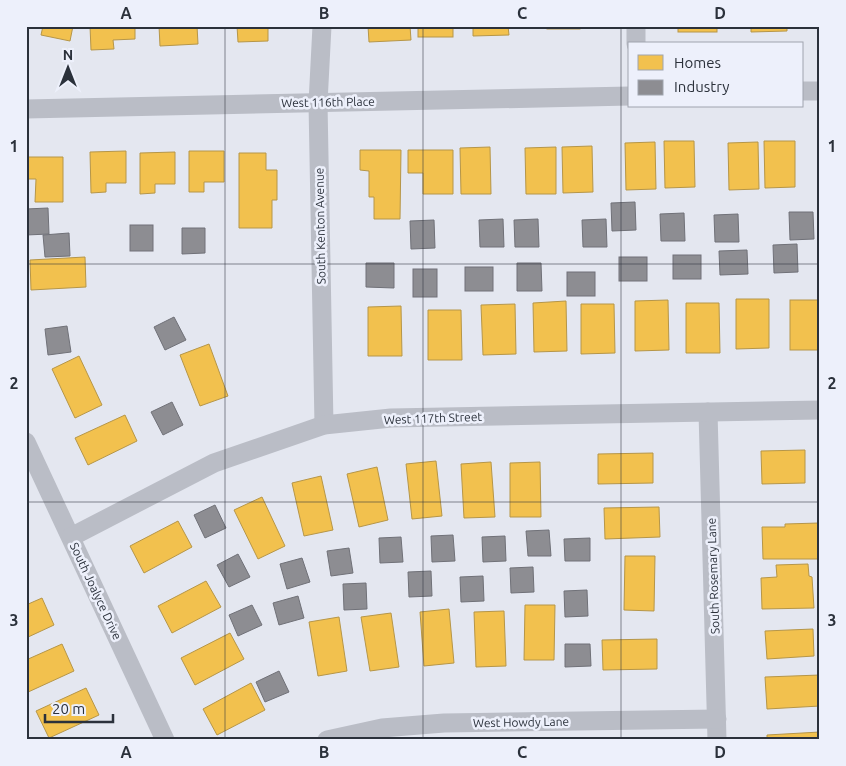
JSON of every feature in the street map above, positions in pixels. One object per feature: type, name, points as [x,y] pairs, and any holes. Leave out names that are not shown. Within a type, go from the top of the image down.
[{"type":"street","name":"South Kenton Avenue","points":[[322,26],[318,102],[324,425]]},
{"type":"street","points":[[636,26],[636,42]]},
{"type":"street","points":[[804,91],[820,91]]},
{"type":"street","name":"West 116th Place","points":[[26,109],[628,96]]},
{"type":"street","name":"West 117th Street","points":[[71,537],[214,463],[324,425],[391,418],[820,410]]},
{"type":"street","name":"South Rosemary Lane","points":[[708,412],[717,740]]},
{"type":"street","name":"South Joalyce Drive","points":[[26,442],[165,740]]},
{"type":"street","name":"West Howdy Lane","points":[[326,740],[382,728],[444,723],[717,719]]},
{"type":"building: Homes","points":[[43,26],[73,26],[70,41],[41,35]]},
{"type":"building: Homes","points":[[90,26],[135,26],[135,39],[113,40],[114,49],[91,50]]},
{"type":"building: Homes","points":[[159,26],[197,26],[198,44],[160,46]]},
{"type":"building: Homes","points":[[237,26],[268,26],[268,41],[238,42]]},
{"type":"building: Homes","points":[[368,26],[410,26],[411,40],[369,42]]},
{"type":"building: Homes","points":[[418,26],[453,26],[453,37],[418,37]]},
{"type":"building: Homes","points":[[473,26],[508,26],[509,35],[473,36]]},
{"type":"building: Homes","points":[[547,26],[580,26],[580,29],[547,29]]},
{"type":"building: Homes","points":[[678,26],[717,26],[717,32],[678,32]]},
{"type":"building: Homes","points":[[751,26],[787,26],[787,31],[751,32]]},
{"type":"building: Homes","points":[[664,141],[694,141],[695,187],[665,188]]},
{"type":"building: Homes","points":[[764,141],[795,141],[795,187],[765,188]]},
{"type":"building: Homes","points":[[655,142],[656,189],[626,190],[625,143]]},
{"type":"building: Homes","points":[[758,142],[759,189],[729,190],[728,143]]},
{"type":"building: Homes","points":[[592,146],[593,192],[563,193],[562,147]]},
{"type":"building: Homes","points":[[490,147],[491,194],[461,194],[460,148]]},
{"type":"building: Homes","points":[[556,147],[556,194],[526,194],[525,148]]},
{"type":"building: Homes","points":[[360,150],[401,150],[400,219],[374,219],[374,197],[369,197],[369,171],[360,170]]},
{"type":"building: Homes","points":[[408,150],[453,150],[453,194],[423,194],[423,173],[408,173]]},
{"type":"building: Homes","points":[[126,151],[126,183],[106,183],[106,192],[91,193],[90,152]]},
{"type":"building: Homes","points":[[189,151],[224,151],[224,182],[204,182],[204,192],[189,192]]},
{"type":"building: Homes","points":[[175,152],[175,184],[155,184],[155,193],[140,194],[140,153]]},
{"type":"building: Homes","points":[[239,153],[266,153],[266,170],[277,170],[277,200],[272,200],[272,228],[239,228]]},
{"type":"building: Homes","points":[[28,157],[63,157],[63,202],[35,202],[36,179],[28,179]]},
{"type":"building: Homes","points":[[85,257],[86,287],[31,290],[30,260]]},
{"type":"building: Homes","points":[[736,299],[769,299],[769,348],[736,349]]},
{"type":"building: Homes","points":[[668,300],[669,350],[635,351],[635,301]]},
{"type":"building: Homes","points":[[790,300],[820,300],[820,350],[790,350]]},
{"type":"building: Homes","points":[[566,301],[567,351],[534,352],[533,303]]},
{"type":"building: Homes","points":[[686,303],[719,303],[720,353],[686,353]]},
{"type":"building: Homes","points":[[515,304],[516,354],[483,355],[481,305]]},
{"type":"building: Homes","points":[[581,304],[614,304],[615,353],[581,354]]},
{"type":"building: Homes","points":[[401,306],[402,356],[368,356],[368,307]]},
{"type":"building: Homes","points":[[428,310],[461,310],[462,360],[428,360]]},
{"type":"building: Homes","points":[[209,344],[228,396],[200,406],[180,355]]},
{"type":"building: Homes","points":[[79,356],[102,405],[75,418],[52,369]]},
{"type":"building: Homes","points":[[125,415],[137,441],[88,465],[75,438]]},
{"type":"building: Homes","points":[[805,450],[805,483],[762,484],[761,451]]},
{"type":"building: Homes","points":[[653,453],[653,483],[598,484],[598,454]]},
{"type":"building: Homes","points":[[436,461],[442,516],[412,519],[406,464]]},
{"type":"building: Homes","points":[[491,462],[495,517],[464,518],[461,464]]},
{"type":"building: Homes","points":[[540,462],[541,517],[510,517],[510,463]]},
{"type":"building: Homes","points":[[377,467],[388,520],[359,527],[347,474]]},
{"type":"building: Homes","points":[[321,476],[333,530],[304,536],[292,483]]},
{"type":"building: Homes","points":[[262,497],[285,546],[258,559],[234,510]]},
{"type":"building: Homes","points":[[659,507],[660,537],[605,539],[604,508]]},
{"type":"building: Homes","points":[[178,521],[192,547],[144,573],[130,546]]},
{"type":"building: Homes","points":[[819,523],[819,559],[763,559],[762,527],[785,527],[785,524]]},
{"type":"building: Homes","points":[[625,556],[655,556],[654,611],[624,610]]},
{"type":"building: Homes","points":[[808,564],[809,576],[812,577],[814,608],[762,609],[761,578],[777,577],[776,565]]},
{"type":"building: Homes","points":[[206,581],[221,607],[172,633],[158,606]]},
{"type":"building: Homes","points":[[42,598],[54,625],[26,638],[26,605]]},
{"type":"building: Homes","points":[[525,605],[555,605],[554,660],[524,660]]},
{"type":"building: Homes","points":[[449,609],[454,663],[424,666],[420,612]]},
{"type":"building: Homes","points":[[504,611],[506,666],[476,667],[474,612]]},
{"type":"building: Homes","points":[[391,613],[399,667],[370,671],[361,617]]},
{"type":"building: Homes","points":[[339,617],[347,671],[318,676],[309,622]]},
{"type":"building: Homes","points":[[813,629],[814,656],[767,659],[765,631]]},
{"type":"building: Homes","points":[[230,633],[244,659],[195,685],[181,658]]},
{"type":"building: Homes","points":[[657,639],[657,669],[603,670],[602,640]]},
{"type":"building: Homes","points":[[62,644],[74,671],[26,693],[26,660]]},
{"type":"building: Homes","points":[[820,675],[820,706],[767,709],[765,677]]},
{"type":"building: Homes","points":[[251,683],[265,710],[217,735],[203,709]]},
{"type":"building: Homes","points":[[86,688],[99,715],[49,738],[36,711]]},
{"type":"building: Homes","points":[[820,732],[820,740],[767,740],[767,735]]},
{"type":"building: Industry","points":[[635,202],[636,230],[612,231],[611,203]]},
{"type":"building: Industry","points":[[48,208],[49,234],[26,235],[26,209]]},
{"type":"building: Industry","points":[[789,212],[813,212],[814,239],[790,240]]},
{"type":"building: Industry","points":[[684,213],[685,241],[661,241],[660,214]]},
{"type":"building: Industry","points":[[738,214],[739,242],[715,242],[714,215]]},
{"type":"building: Industry","points":[[503,219],[504,247],[480,247],[479,220]]},
{"type":"building: Industry","points":[[538,219],[539,247],[515,247],[514,220]]},
{"type":"building: Industry","points":[[606,219],[607,247],[583,247],[582,220]]},
{"type":"building: Industry","points":[[434,220],[435,248],[411,249],[410,221]]},
{"type":"building: Industry","points":[[130,225],[153,225],[153,251],[130,251]]},
{"type":"building: Industry","points":[[182,228],[205,228],[205,253],[182,254]]},
{"type":"building: Industry","points":[[69,233],[70,256],[45,257],[43,235]]},
{"type":"building: Industry","points":[[797,244],[798,272],[774,273],[773,245]]},
{"type":"building: Industry","points":[[747,250],[748,274],[720,275],[719,251]]},
{"type":"building: Industry","points":[[673,255],[701,255],[701,279],[673,279]]},
{"type":"building: Industry","points":[[619,257],[647,257],[647,281],[619,281]]},
{"type":"building: Industry","points":[[366,263],[394,263],[394,288],[366,287]]},
{"type":"building: Industry","points":[[517,263],[541,263],[542,291],[517,291]]},
{"type":"building: Industry","points":[[465,267],[493,267],[493,291],[465,291]]},
{"type":"building: Industry","points":[[413,269],[437,269],[437,297],[413,297]]},
{"type":"building: Industry","points":[[567,272],[595,272],[595,296],[567,296]]},
{"type":"building: Industry","points":[[174,317],[186,340],[165,350],[154,327]]},
{"type":"building: Industry","points":[[67,326],[71,352],[48,355],[45,329]]},
{"type":"building: Industry","points":[[172,402],[183,425],[163,435],[151,412]]},
{"type":"building: Industry","points":[[215,505],[226,528],[205,538],[194,515]]},
{"type":"building: Industry","points":[[549,530],[551,556],[528,556],[526,531]]},
{"type":"building: Industry","points":[[453,535],[455,561],[432,562],[431,536]]},
{"type":"building: Industry","points":[[505,536],[506,561],[483,562],[482,537]]},
{"type":"building: Industry","points":[[401,537],[403,562],[380,563],[379,538]]},
{"type":"building: Industry","points":[[590,538],[590,561],[565,561],[564,539]]},
{"type":"building: Industry","points":[[349,548],[353,573],[331,576],[327,551]]},
{"type":"building: Industry","points":[[238,554],[250,577],[229,587],[217,565]]},
{"type":"building: Industry","points":[[302,558],[310,582],[287,589],[280,564]]},
{"type":"building: Industry","points":[[533,567],[534,592],[511,593],[510,568]]},
{"type":"building: Industry","points":[[431,571],[432,596],[409,597],[408,572]]},
{"type":"building: Industry","points":[[483,576],[484,601],[461,602],[460,577]]},
{"type":"building: Industry","points":[[366,583],[367,609],[344,610],[343,584]]},
{"type":"building: Industry","points":[[587,590],[588,616],[565,617],[564,591]]},
{"type":"building: Industry","points":[[298,596],[304,618],[279,625],[273,603]]},
{"type":"building: Industry","points":[[252,605],[262,625],[238,636],[229,615]]},
{"type":"building: Industry","points":[[565,644],[590,644],[591,666],[565,667]]},
{"type":"building: Industry","points":[[279,671],[289,692],[265,702],[256,682]]}]
